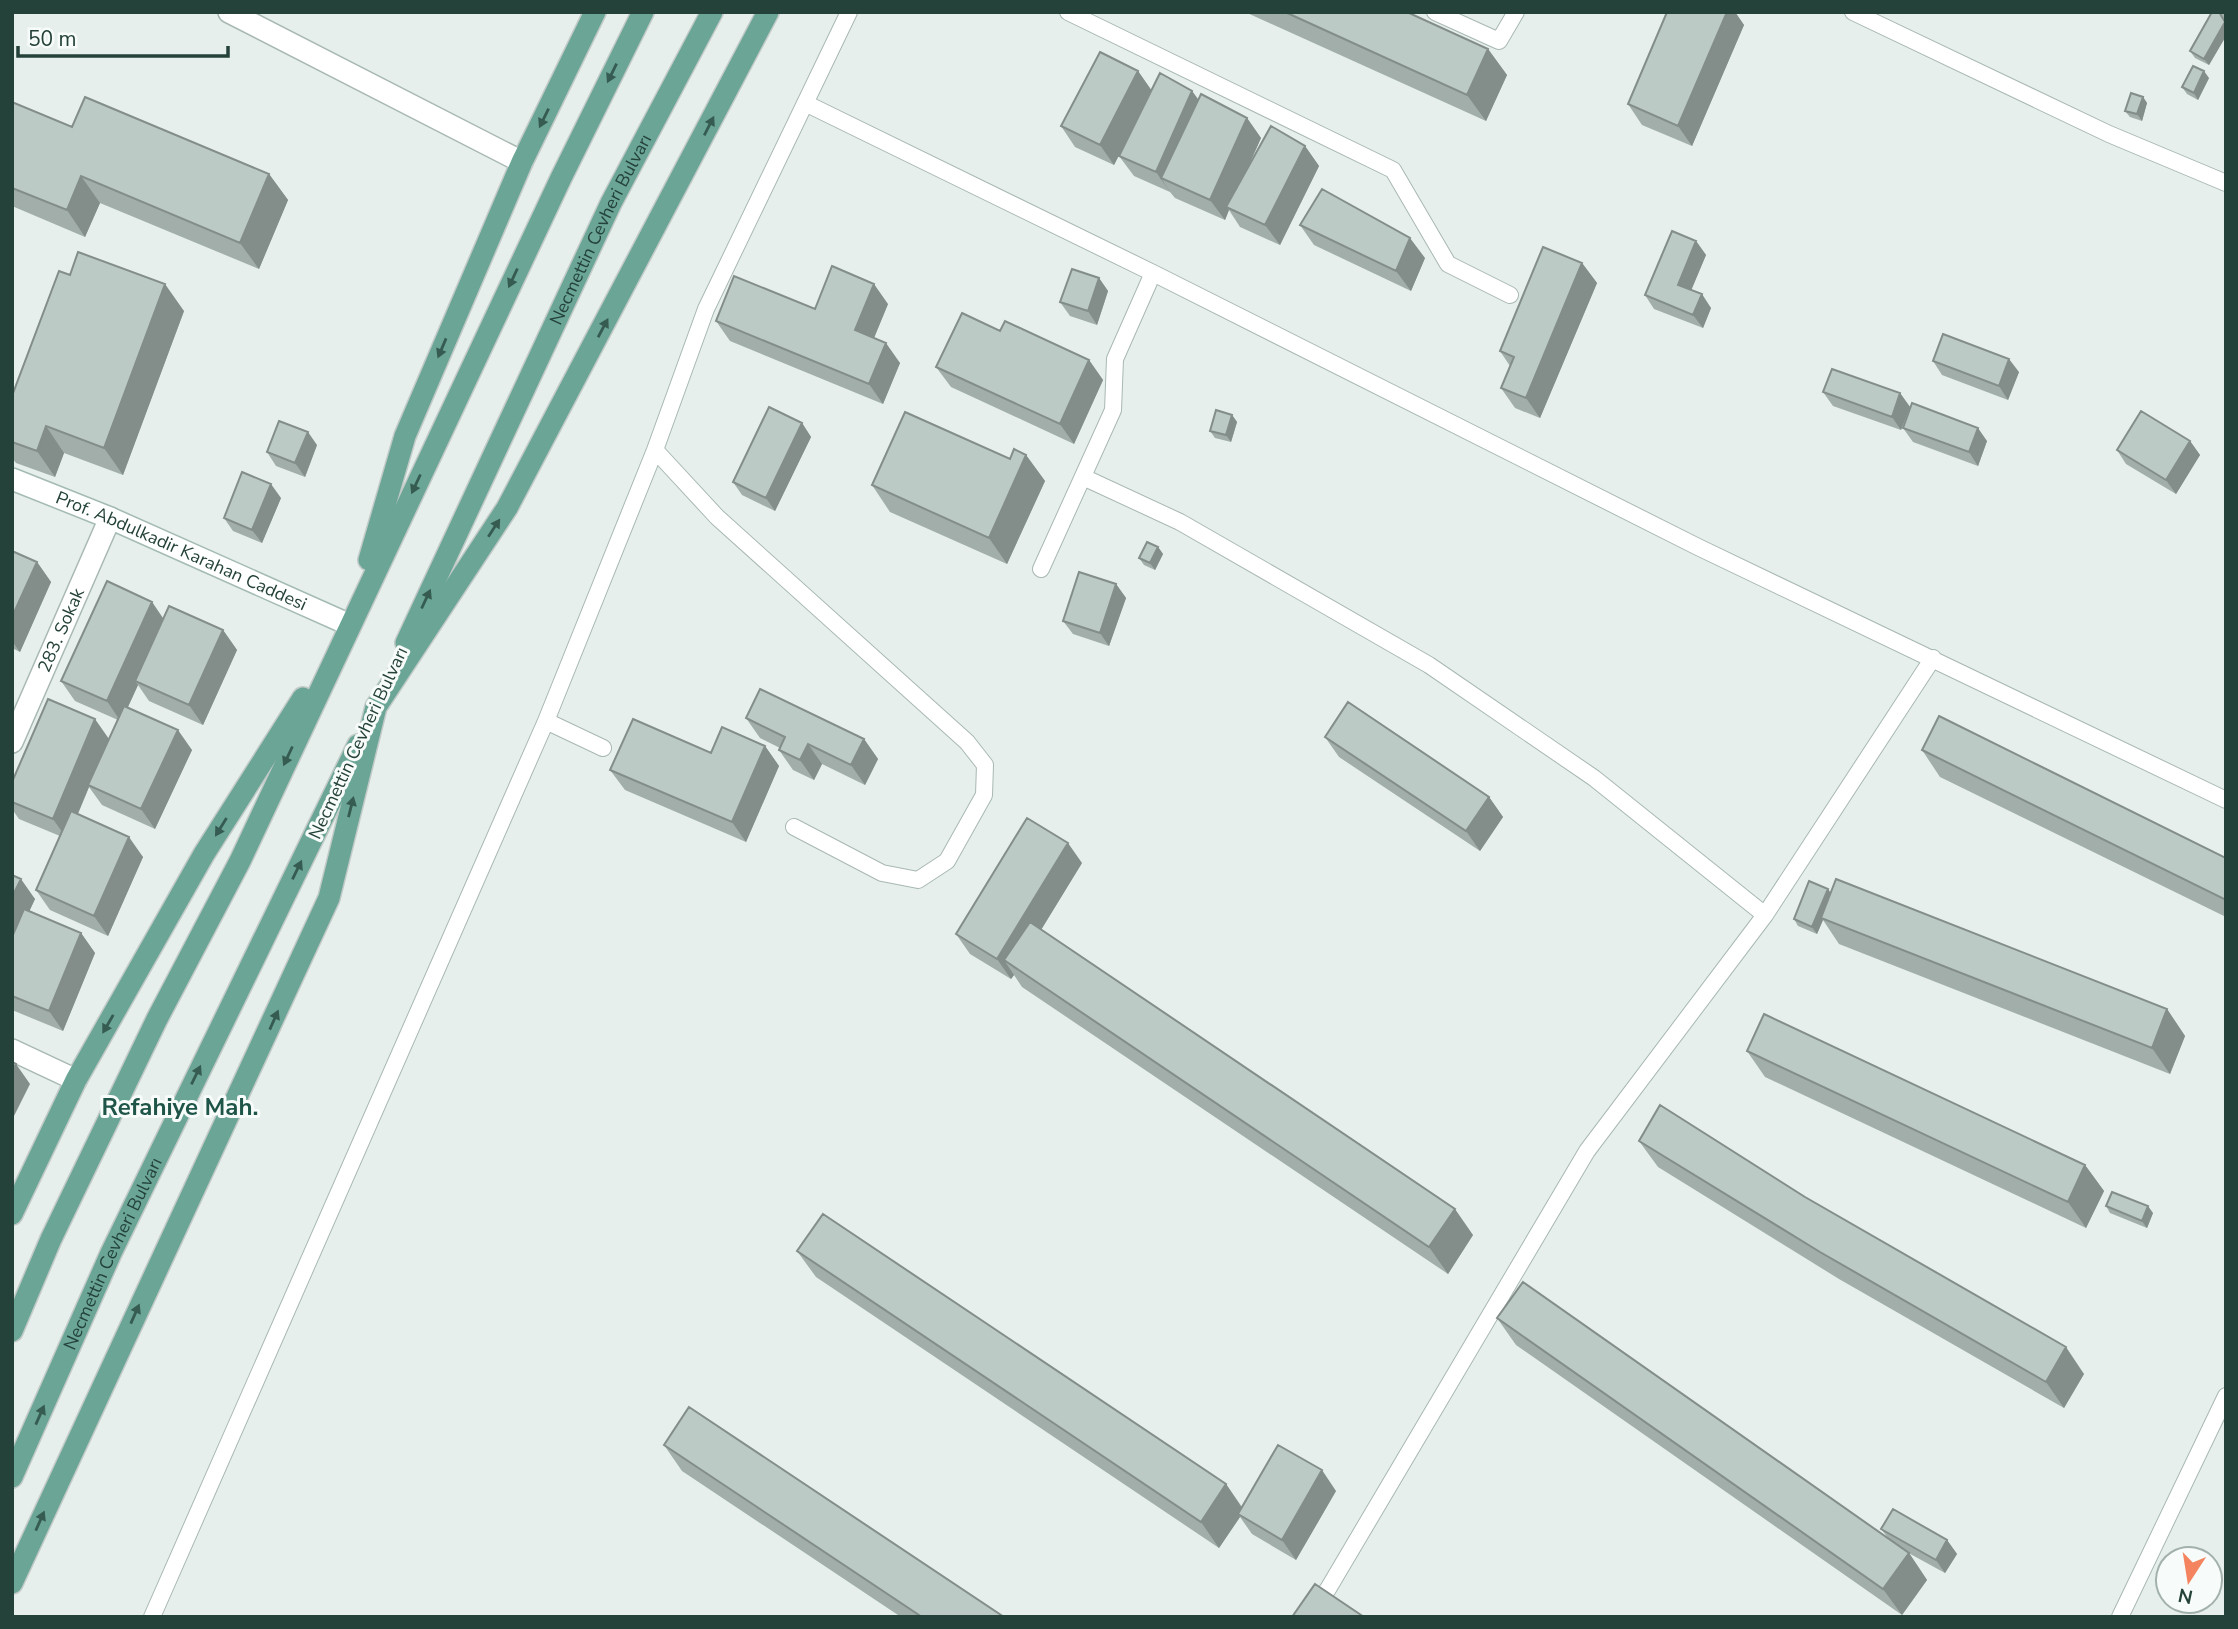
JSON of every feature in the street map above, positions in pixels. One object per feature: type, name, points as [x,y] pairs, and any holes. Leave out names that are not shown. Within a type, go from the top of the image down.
[{"type":"main road","points":[[12,1214],[76,1080],[204,854],[350,625],[405,436],[523,162],[595,12]]},
{"type":"main road","points":[[12,1331],[57,1227],[157,1019],[240,861],[561,178],[643,12]]},
{"type":"main road","name":"Necmettin Cevheri Bulvarı","points":[[12,1477],[117,1241],[376,707],[611,203],[712,12]]},
{"type":"main road","points":[[12,1583],[329,898],[376,707],[507,508],[768,12]]},
{"type":"street","points":[[229,12],[523,162]]},
{"type":"street","name":"Prof. Abdulkadir Karahan Caddesi","points":[[12,479],[110,518],[350,625]]},
{"type":"street","name":"283. Sokak","points":[[12,742],[110,518]]},
{"type":"street","points":[[12,1050],[76,1080]]},
{"type":"lane","points":[[152,1617],[546,721],[655,450],[706,309],[849,12]]},
{"type":"lane","points":[[1068,12],[1393,170],[1448,264],[1510,295]]},
{"type":"lane","points":[[1435,12],[1499,41],[1516,12]]},
{"type":"lane","points":[[1853,12],[2109,134],[2226,183]]},
{"type":"lane","points":[[805,103],[1153,273],[1698,547],[2226,800]]},
{"type":"lane","points":[[1041,569],[1114,410],[1115,359],[1153,273]]},
{"type":"lane","points":[[655,450],[717,517],[967,742],[985,765],[984,795],[947,861],[918,880],[883,873],[794,827]]},
{"type":"lane","points":[[1083,477],[1181,522],[1429,665],[1594,778],[1765,915]]},
{"type":"lane","points":[[1306,1617],[1328,1589],[1587,1151],[1765,915],[1933,658]]},
{"type":"lane","points":[[546,721],[603,748]]},
{"type":"lane","points":[[2120,1617],[2226,1396]]},
{"type":"building","points":[[1285,12],[1407,12],[1488,49],[1467,95]]},
{"type":"building","points":[[1667,12],[1727,12],[1678,126],[1628,104]]},
{"type":"building","points":[[2212,12],[2219,12],[2225,22],[2204,59],[2190,51]]},
{"type":"building","points":[[1100,52],[1138,71],[1100,145],[1061,126]]},
{"type":"building","points":[[2193,66],[2204,71],[2194,93],[2182,87]]},
{"type":"building","points":[[1160,73],[1192,91],[1156,172],[1119,156]]},
{"type":"building","points":[[2131,93],[2143,97],[2137,114],[2125,111]]},
{"type":"building","points":[[1201,94],[1247,118],[1210,200],[1161,178]]},
{"type":"building","points":[[85,97],[269,174],[240,243],[81,176],[67,210],[12,188],[12,102],[72,127]]},
{"type":"building","points":[[1271,126],[1305,146],[1265,225],[1226,207]]},
{"type":"building","points":[[1322,189],[1410,238],[1396,271],[1300,225]]},
{"type":"building","points":[[1672,231],[1696,241],[1678,285],[1702,294],[1693,315],[1645,295]]},
{"type":"building","points":[[1543,247],[1582,263],[1526,398],[1501,388],[1514,357],[1500,351]]},
{"type":"building","points":[[78,252],[165,284],[104,448],[46,426],[37,451],[12,442],[12,396],[59,271],[70,275]]},
{"type":"building","points":[[832,266],[874,284],[855,330],[886,343],[869,384],[716,321],[734,276],[815,309]]},
{"type":"building","points":[[1072,269],[1099,278],[1088,311],[1060,302]]},
{"type":"building","points":[[962,313],[1000,331],[1005,321],[1089,360],[1060,424],[936,367]]},
{"type":"building","points":[[1943,334],[2009,359],[1999,386],[1933,361]]},
{"type":"building","points":[[1832,369],[1900,393],[1892,417],[1823,392]]},
{"type":"building","points":[[1912,403],[1978,428],[1969,452],[1903,428]]},
{"type":"building","points":[[769,407],[802,423],[766,498],[733,482]]},
{"type":"building","points":[[1216,410],[1232,415],[1226,435],[1210,431]]},
{"type":"building","points":[[2141,411],[2190,441],[2166,480],[2117,450]]},
{"type":"building","points":[[905,412],[1010,459],[1014,449],[1026,455],[989,538],[872,485]]},
{"type":"building","points":[[279,421],[308,432],[295,463],[267,452]]},
{"type":"building","points":[[242,472],[271,484],[252,530],[224,518]]},
{"type":"building","points":[[1147,542],[1158,547],[1150,563],[1139,558]]},
{"type":"building","points":[[12,551],[37,562],[12,617]]},
{"type":"building","points":[[1079,572],[1116,584],[1100,633],[1063,621]]},
{"type":"building","points":[[107,581],[152,602],[107,701],[61,681]]},
{"type":"building","points":[[169,606],[223,630],[189,705],[135,681]]},
{"type":"building","points":[[760,689],[864,739],[851,765],[808,744],[800,760],[779,750],[785,737],[746,718]]},
{"type":"building","points":[[48,699],[95,719],[53,819],[12,802],[12,782]]},
{"type":"building","points":[[1348,702],[1489,797],[1466,831],[1325,737]]},
{"type":"building","points":[[124,706],[178,730],[141,809],[88,785]]},
{"type":"building","points":[[1939,716],[2226,858],[2226,900],[1922,750]]},
{"type":"building","points":[[633,719],[711,753],[722,727],[765,746],[732,822],[610,770]]},
{"type":"building","points":[[71,811],[129,837],[94,916],[36,890]]},
{"type":"building","points":[[1027,818],[1068,843],[997,959],[956,934]]},
{"type":"building","points":[[12,875],[21,879],[12,897]]},
{"type":"building","points":[[1836,879],[2167,1009],[2152,1048],[1821,918]]},
{"type":"building","points":[[1809,881],[1828,889],[1812,927],[1794,919]]},
{"type":"building","points":[[24,909],[81,933],[49,1011],[12,996],[12,937]]},
{"type":"building","points":[[1030,922],[1455,1209],[1429,1247],[1004,960]]},
{"type":"building","points":[[1764,1014],[2085,1165],[2068,1202],[1747,1051]]},
{"type":"building","points":[[1660,1105],[1805,1197],[2066,1347],[2046,1382],[1820,1252],[1639,1141]]},
{"type":"building","points":[[2112,1192],[2148,1206],[2142,1221],[2106,1206]]},
{"type":"building","points":[[823,1214],[1226,1484],[1201,1522],[797,1251]]},
{"type":"building","points":[[1523,1282],[1909,1553],[1883,1589],[1497,1318]]},
{"type":"building","points":[[689,1407],[1004,1617],[922,1617],[664,1445]]},
{"type":"building","points":[[1278,1445],[1322,1470],[1282,1540],[1238,1514]]},
{"type":"building","points":[[1893,1509],[1947,1540],[1936,1560],[1881,1529]]},
{"type":"building","points":[[1315,1584],[1364,1617],[1292,1617]]},
{"type":"district","name":"Refahiye Mah.","points":[[180,1107]]}]
